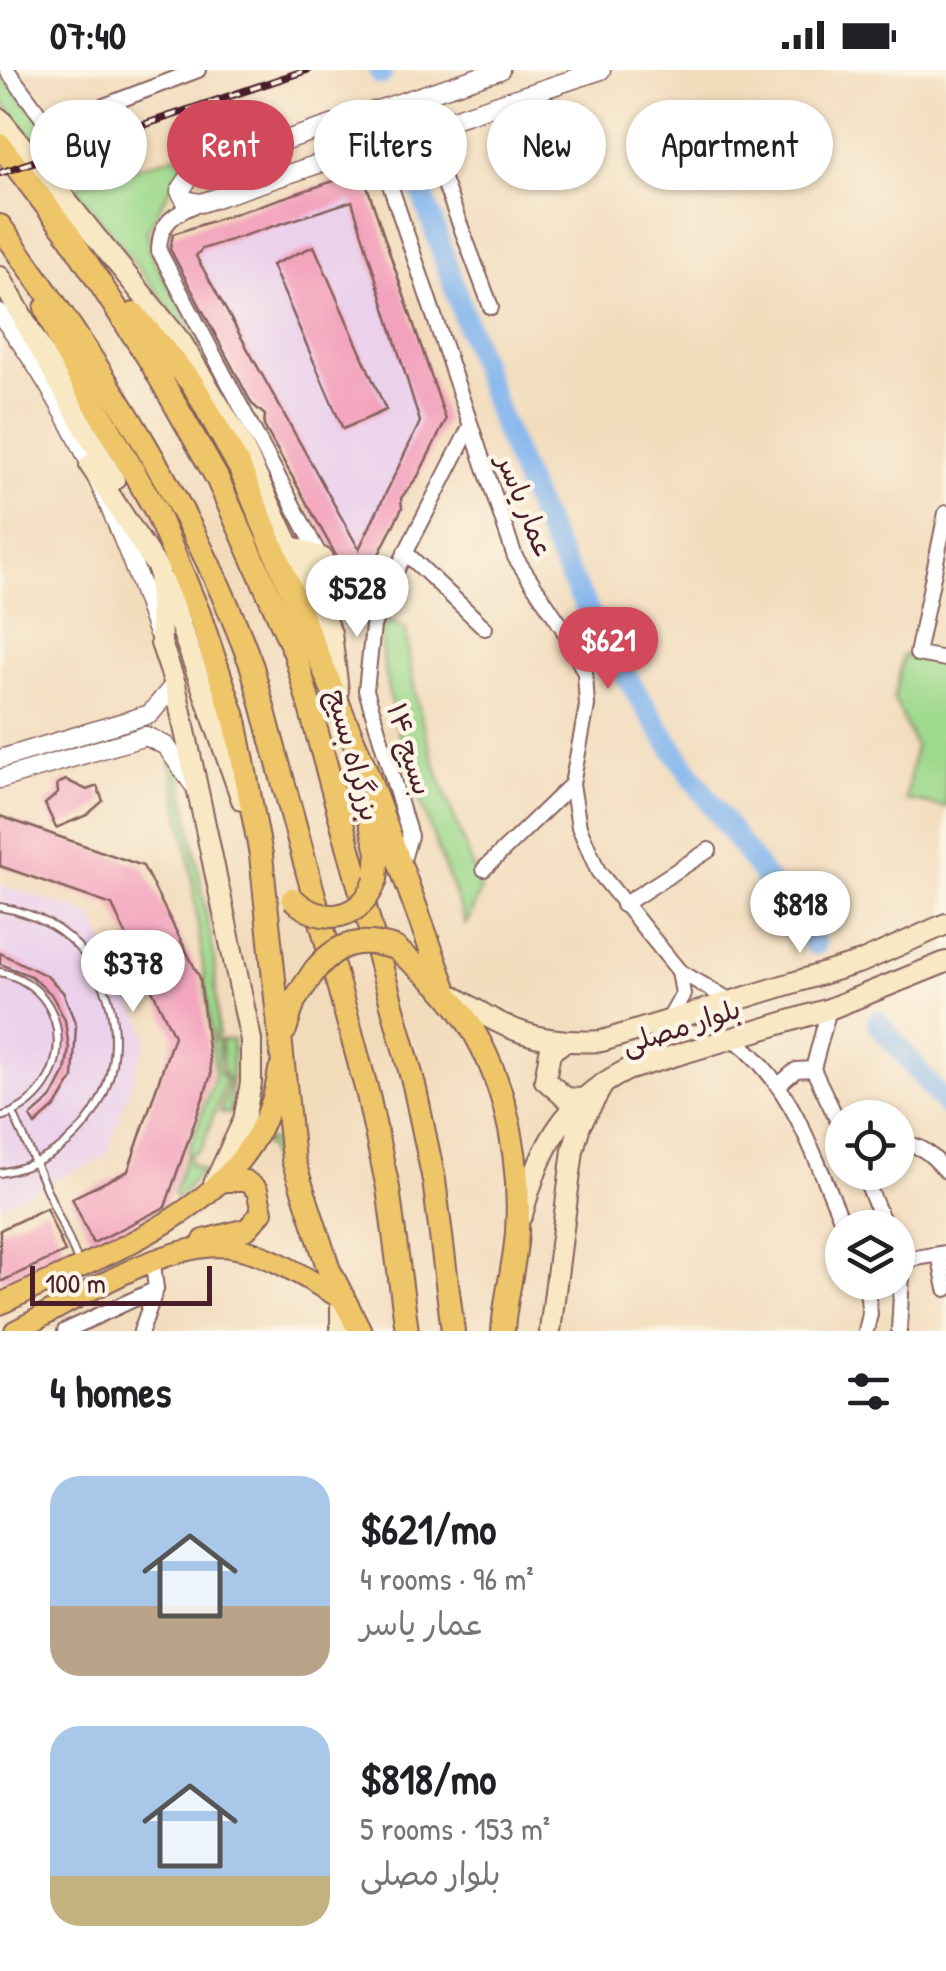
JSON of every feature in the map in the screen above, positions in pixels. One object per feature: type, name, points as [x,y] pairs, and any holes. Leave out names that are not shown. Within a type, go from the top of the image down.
[{"type":"highway","name":"بزرگراه بسیج","points":[[0,145],[68,234],[217,478],[295,653],[414,1085],[434,1180],[453,1331]]},
{"type":"highway","points":[[0,226],[112,386],[177,500],[228,604],[252,668],[368,1095],[388,1188],[407,1331]]},
{"type":"highway","points":[[68,234],[194,386],[240,468],[365,768],[446,992]]},
{"type":"highway","points":[[26,263],[64,350],[156,511],[199,614],[235,720],[261,855],[283,1038],[292,1160],[341,1298],[360,1331]]},
{"type":"highway","points":[[261,855],[293,899],[314,915],[341,916],[364,903],[376,879],[378,852],[362,788],[365,768]]},
{"type":"highway","points":[[283,1038],[294,1001],[314,970],[330,952],[350,942],[373,941],[394,948],[446,992],[470,1024],[506,1106],[518,1170],[517,1236],[505,1298],[504,1331]]},
{"type":"highway","points":[[341,1298],[344,1331]]},
{"type":"highway","points":[[488,1331],[505,1298]]},
{"type":"main road","points":[[0,119],[180,342],[238,437],[331,633],[340,708]]},
{"type":"main road","points":[[0,277],[159,570],[183,625],[261,855]]},
{"type":"main road","points":[[90,465],[159,570],[161,643],[175,684],[202,802],[251,1040],[251,1084],[244,1120],[217,1187]]},
{"type":"main road","points":[[293,547],[322,558],[312,588]]},
{"type":"main road","name":"بلوار مصلی","points":[[446,992],[511,1032],[560,1044],[602,1041],[736,1004],[862,962],[946,924]]},
{"type":"main road","name":"بلوار مصلی","points":[[517,1236],[531,1180],[549,1138],[580,1099],[606,1081],[829,1009],[946,962]]},
{"type":"main road","points":[[0,1304],[172,1219],[217,1187],[254,1145],[270,1112],[283,1038]]},
{"type":"main road","points":[[560,1044],[550,1052],[546,1080],[566,1098],[580,1099]]},
{"type":"main road","points":[[550,1331],[573,1150],[580,1125],[606,1081]]},
{"type":"main road","points":[[14,1331],[183,1248],[257,1222],[262,1212],[258,1190],[246,1181],[217,1187]]},
{"type":"main road","points":[[183,1248],[233,1247],[258,1254],[341,1298]]},
{"type":"street","points":[[7,70],[49,127],[198,70]]},
{"type":"street","points":[[201,203],[185,200],[180,192],[194,170],[503,70],[502,88],[520,97]]},
{"type":"street","points":[[467,115],[600,70]]},
{"type":"street","points":[[314,166],[173,214],[159,233],[159,252],[334,583],[348,592],[366,596],[390,582]]},
{"type":"street","name":"عمار یاسر","points":[[391,190],[515,558],[562,628],[584,673],[586,706],[572,784],[579,827],[598,871],[678,971]]},
{"type":"street","points":[[447,190],[492,307]]},
{"type":"street","points":[[0,314],[22,342],[90,465],[161,643]]},
{"type":"street","name":"بسیج ۱۴","points":[[402,864],[410,836],[366,690],[374,626],[390,582],[469,429]]},
{"type":"street","points":[[946,513],[918,654],[946,659]]},
{"type":"street","points":[[405,552],[485,628]]},
{"type":"street","points":[[0,778],[136,728],[162,704],[175,684]]},
{"type":"street","points":[[0,760],[136,728],[166,746],[183,764],[202,802]]},
{"type":"street","points":[[484,870],[572,784]]},
{"type":"street","points":[[622,905],[709,850]]},
{"type":"street","points":[[678,971],[736,1004]]},
{"type":"street","points":[[667,1024],[682,994],[678,971]]},
{"type":"street","points":[[828,1100],[813,1069],[829,1009]]},
{"type":"street","points":[[733,1038],[760,1058],[781,1084],[837,1210]]},
{"type":"street","points":[[781,1084],[796,1070],[813,1069]]},
{"type":"street","points":[[915,1146],[930,1153],[946,1171]]},
{"type":"street","points":[[915,1257],[942,1253],[946,1290]]},
{"type":"street","points":[[141,1331],[156,1290],[153,1263]]},
{"type":"street","points":[[65,1331],[156,1290]]},
{"type":"street","points":[[866,1331],[868,1300]]},
{"type":"street","points":[[899,1300],[900,1331]]},
{"type":"lane","points":[[0,906],[38,918],[69,938],[102,982],[113,1017],[112,1072],[98,1106],[76,1135],[35,1163],[0,1173]]},
{"type":"lane","points":[[0,972],[35,989],[51,1008],[59,1032],[59,1056],[52,1078],[38,1098],[0,1117]]},
{"type":"lane","points":[[13,1113],[80,1264]]},
{"type":"shaded area","points":[[314,188],[368,190],[446,420],[418,476],[401,498],[402,508],[366,580],[349,580],[264,426],[265,415],[250,403],[165,250],[169,236]]},
{"type":"shaded area","points":[[0,884],[92,915],[148,1035],[106,1157],[0,1206]]},
{"type":"green space","points":[[0,72],[30,107],[30,135],[0,98]]},
{"type":"green space","points":[[167,158],[170,190],[147,231],[150,253],[257,441],[253,444],[185,328],[77,190],[147,190],[147,165]]},
{"type":"green space","points":[[385,619],[406,629],[424,729],[481,889],[466,925],[396,724],[382,646]]},
{"type":"green space","points":[[903,655],[946,662],[946,807],[906,800],[915,746],[894,699]]},
{"type":"green space","points":[[171,762],[179,765],[214,957],[218,1036],[212,1036],[190,863]]},
{"type":"green space","points":[[211,1039],[218,1040],[219,1072],[226,1081],[202,1148],[189,1156],[191,1165],[203,1170],[177,1198],[173,1194],[215,1076]]},
{"type":"green space","points":[[221,1040],[233,1040],[230,1114],[220,1112],[230,1081],[223,1072]]},
{"type":"green space","points":[[273,1141],[296,1228],[290,1226],[268,1147],[263,1144]]},
{"type":"building","points":[[314,188],[368,190],[446,420],[418,476],[401,498],[402,508],[366,580],[349,579],[264,426],[265,415],[252,404],[170,249],[173,234]],"holes":[[[352,201],[420,422],[359,549],[196,256],[202,249]]]},
{"type":"building","points":[[314,246],[386,410],[343,429],[272,265]]},
{"type":"building","points":[[66,780],[87,790],[97,786],[103,801],[87,815],[56,828],[45,804],[58,793],[57,784]]},
{"type":"building","points":[[0,816],[143,866],[200,978],[211,1075],[165,1207],[93,1243],[72,1198],[128,1171],[174,1036],[112,905],[0,866]]},
{"type":"building","points":[[0,953],[47,976],[63,992],[76,1025],[73,1078],[57,1105],[35,1125],[30,1117],[51,1099],[65,1072],[69,1049],[65,1020],[51,994],[31,976],[0,964]]},
{"type":"building","points":[[46,1208],[65,1252],[0,1282],[0,1230]]},
{"type":"waterway","points":[[379,70],[381,74]]},
{"type":"waterway","points":[[421,190],[496,406],[557,552],[658,726],[815,944]]},
{"type":"waterway","points":[[878,1022],[946,1105]]},
{"type":"railway","points":[[0,173],[307,70]]}]
